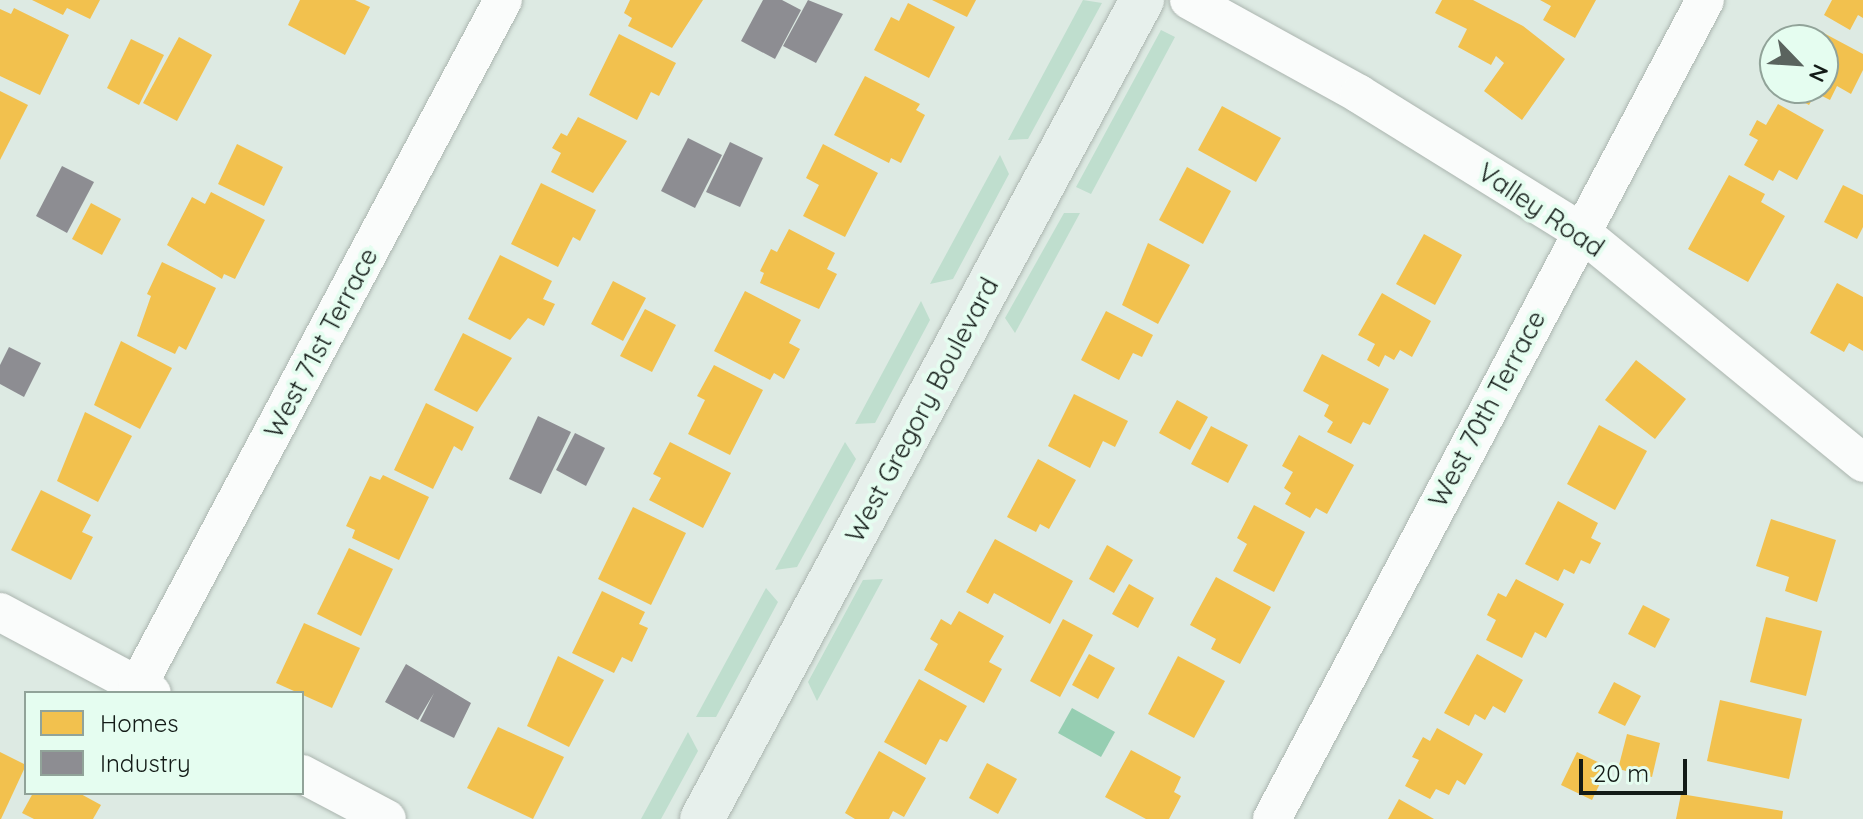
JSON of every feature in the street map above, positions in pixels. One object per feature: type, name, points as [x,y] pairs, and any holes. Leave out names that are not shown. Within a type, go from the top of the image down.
[{"type":"main road","name":"West Gregory Boulevard","points":[[702,819],[1142,0]]},
{"type":"street","name":"West 71st Terrace","points":[[145,689],[503,0]]},
{"type":"street","name":"Valley Road","points":[[1189,0],[1359,94],[1580,231],[1863,463]]},
{"type":"street","name":"West 70th Terrace","points":[[1272,819],[1580,231],[1705,0]]},
{"type":"street","points":[[0,612],[145,689]]},
{"type":"street","points":[[304,775],[387,819]]},
{"type":"shaded area","points":[[1083,0],[1102,3],[1028,139],[1008,140]]},
{"type":"shaded area","points":[[1161,30],[1175,37],[1091,194],[1076,187]]},
{"type":"shaded area","points":[[1000,155],[1009,174],[953,279],[930,284]]},
{"type":"shaded area","points":[[1064,213],[1080,213],[1015,333],[1005,318]]},
{"type":"shaded area","points":[[921,301],[930,320],[875,423],[855,424]]},
{"type":"shaded area","points":[[845,442],[856,459],[797,567],[775,570]]},
{"type":"shaded area","points":[[883,579],[817,701],[808,682],[863,580]]},
{"type":"shaded area","points":[[766,588],[778,602],[716,717],[696,717]]},
{"type":"shaded area","points":[[1072,708],[1115,732],[1101,757],[1058,733]]},
{"type":"shaded area","points":[[688,732],[698,751],[661,819],[641,819]]},
{"type":"building: Homes","points":[[32,0],[100,0],[90,19],[67,8],[63,15]]},
{"type":"building: Homes","points":[[300,0],[355,0],[370,7],[345,55],[288,25]]},
{"type":"building: Homes","points":[[630,0],[703,0],[672,48],[628,26],[632,18],[624,13]]},
{"type":"building: Homes","points":[[932,0],[976,0],[967,17]]},
{"type":"building: Homes","points":[[1442,0],[1473,0],[1523,26],[1565,59],[1522,120],[1484,91],[1504,63],[1496,56],[1491,65],[1458,47],[1467,29],[1435,13]]},
{"type":"building: Homes","points":[[1540,0],[1596,0],[1575,38],[1543,20],[1551,6]]},
{"type":"building: Homes","points":[[1832,0],[1863,0],[1863,18],[1858,15],[1850,30],[1824,15]]},
{"type":"building: Homes","points":[[908,3],[955,27],[929,78],[874,50],[891,17],[899,21]]},
{"type":"building: Homes","points":[[14,8],[69,35],[40,95],[0,76],[0,9],[11,14]]},
{"type":"building: Homes","points":[[619,34],[676,63],[659,96],[651,92],[637,120],[589,95]]},
{"type":"building: Homes","points":[[179,37],[212,55],[177,121],[143,103]]},
{"type":"building: Homes","points":[[131,39],[164,55],[139,105],[107,88]]},
{"type":"building: Homes","points":[[1839,41],[1863,54],[1863,70],[1851,94],[1839,87]]},
{"type":"building: Homes","points":[[865,76],[920,104],[916,110],[925,115],[901,163],[891,158],[889,163],[834,135]]},
{"type":"building: Homes","points":[[0,91],[28,105],[0,160]]},
{"type":"building: Homes","points":[[1778,104],[1824,130],[1797,180],[1779,170],[1773,181],[1744,165],[1758,140],[1749,135],[1757,120],[1766,125]]},
{"type":"building: Homes","points":[[1222,106],[1281,138],[1256,182],[1198,150]]},
{"type":"building: Homes","points":[[578,117],[627,141],[593,193],[551,172],[561,153],[552,148],[561,133],[567,136]]},
{"type":"building: Homes","points":[[237,144],[283,167],[264,206],[218,184]]},
{"type":"building: Homes","points":[[823,144],[878,173],[845,237],[803,216],[819,185],[806,178]]},
{"type":"building: Homes","points":[[1187,167],[1231,191],[1203,244],[1159,220]]},
{"type":"building: Homes","points":[[1729,175],[1765,194],[1761,202],[1785,216],[1748,282],[1688,249]]},
{"type":"building: Homes","points":[[541,183],[596,210],[580,241],[573,237],[558,267],[511,244]]},
{"type":"building: Homes","points":[[1843,185],[1863,195],[1863,227],[1857,239],[1824,222]]},
{"type":"building: Homes","points":[[211,192],[265,220],[235,279],[224,274],[222,279],[167,245],[192,197],[205,204]]},
{"type":"building: Homes","points":[[91,203],[121,219],[102,255],[72,239]]},
{"type":"building: Homes","points":[[789,229],[835,253],[827,269],[837,274],[819,309],[760,283],[764,273],[760,271],[771,249],[777,252]]},
{"type":"building: Homes","points":[[1424,234],[1462,255],[1435,305],[1396,284]]},
{"type":"building: Homes","points":[[1148,243],[1190,265],[1158,324],[1122,305]]},
{"type":"building: Homes","points":[[500,255],[552,281],[543,299],[555,304],[544,326],[528,318],[510,340],[468,319]]},
{"type":"building: Homes","points":[[162,262],[216,288],[186,350],[179,346],[175,354],[137,336],[151,296],[147,294]]},
{"type":"building: Homes","points":[[613,281],[646,298],[623,341],[591,324]]},
{"type":"building: Homes","points":[[1837,283],[1863,297],[1863,351],[1849,343],[1844,352],[1810,333]]},
{"type":"building: Homes","points":[[745,291],[801,320],[789,343],[800,349],[784,379],[774,373],[770,380],[714,351]]},
{"type":"building: Homes","points":[[1382,293],[1431,321],[1412,357],[1400,350],[1394,360],[1385,355],[1379,367],[1367,360],[1375,344],[1358,335]]},
{"type":"building: Homes","points":[[645,309],[676,325],[652,372],[620,356]]},
{"type":"building: Homes","points":[[1106,311],[1153,335],[1142,357],[1133,353],[1119,380],[1081,360]]},
{"type":"building: Homes","points":[[463,333],[512,358],[477,412],[434,390]]},
{"type":"building: Homes","points":[[121,341],[172,368],[140,429],[94,405]]},
{"type":"building: Homes","points":[[1322,354],[1389,389],[1370,425],[1363,422],[1351,444],[1327,432],[1333,422],[1324,416],[1329,405],[1303,391]]},
{"type":"building: Homes","points":[[1636,360],[1686,399],[1655,439],[1605,400]]},
{"type":"building: Homes","points":[[714,365],[763,390],[730,455],[688,434],[705,400],[697,396]]},
{"type":"building: Homes","points":[[1074,394],[1128,421],[1115,447],[1103,441],[1090,468],[1048,446]]},
{"type":"building: Homes","points":[[1177,400],[1208,417],[1190,450],[1159,433]]},
{"type":"building: Homes","points":[[426,403],[474,427],[462,451],[454,446],[433,489],[394,470]]},
{"type":"building: Homes","points":[[85,412],[132,436],[98,502],[57,481]]},
{"type":"building: Homes","points":[[1599,425],[1647,451],[1615,510],[1567,484]]},
{"type":"building: Homes","points":[[1211,426],[1248,445],[1228,483],[1191,464]]},
{"type":"building: Homes","points":[[1299,435],[1354,465],[1327,514],[1316,508],[1310,518],[1285,504],[1291,493],[1284,488],[1293,472],[1282,466]]},
{"type":"building: Homes","points":[[670,442],[731,473],[703,528],[649,500],[661,478],[653,474]]},
{"type":"building: Homes","points":[[1038,459],[1076,480],[1049,529],[1040,524],[1036,532],[1007,517]]},
{"type":"building: Homes","points":[[383,475],[429,497],[399,560],[352,538],[355,530],[346,526],[370,476],[380,480]]},
{"type":"building: Homes","points":[[41,490],[91,515],[82,532],[93,537],[71,580],[11,550]]},
{"type":"building: Homes","points":[[1558,501],[1598,523],[1591,538],[1601,543],[1590,564],[1581,560],[1574,574],[1564,569],[1558,581],[1525,564]]},
{"type":"building: Homes","points":[[1254,505],[1305,532],[1274,592],[1233,571],[1247,544],[1237,538]]},
{"type":"building: Homes","points":[[633,507],[686,533],[651,605],[598,579]]},
{"type":"building: Homes","points":[[1771,519],[1836,540],[1817,602],[1785,591],[1789,577],[1756,566]]},
{"type":"building: Homes","points":[[995,539],[1073,581],[1050,624],[994,593],[988,604],[966,592]]},
{"type":"building: Homes","points":[[1107,545],[1133,560],[1114,593],[1089,579]]},
{"type":"building: Homes","points":[[349,548],[393,569],[361,636],[317,614]]},
{"type":"building: Homes","points":[[1216,577],[1271,607],[1240,664],[1211,649],[1216,639],[1190,625]]},
{"type":"building: Homes","points":[[1516,579],[1564,604],[1546,638],[1535,632],[1522,658],[1486,640],[1496,620],[1487,615],[1498,593],[1506,597]]},
{"type":"building: Homes","points":[[1129,584],[1154,598],[1138,628],[1112,614]]},
{"type":"building: Homes","points":[[602,591],[645,612],[639,624],[648,628],[632,662],[622,657],[614,673],[572,653]]},
{"type":"building: Homes","points":[[1643,605],[1670,619],[1655,648],[1628,634]]},
{"type":"building: Homes","points":[[959,611],[1004,636],[989,662],[1002,669],[984,703],[924,670],[938,644],[930,639],[941,619],[951,625]]},
{"type":"building: Homes","points":[[1766,617],[1822,631],[1806,696],[1750,682]]},
{"type":"building: Homes","points":[[1063,619],[1093,635],[1060,697],[1030,681]]},
{"type":"building: Homes","points":[[304,623],[360,648],[332,708],[304,696],[304,691],[294,691],[276,683]]},
{"type":"building: Homes","points":[[1089,654],[1115,668],[1098,699],[1072,685]]},
{"type":"building: Homes","points":[[1477,654],[1523,680],[1505,713],[1493,706],[1485,720],[1475,714],[1469,726],[1444,713]]},
{"type":"building: Homes","points":[[558,656],[604,680],[569,747],[527,726]]},
{"type":"building: Homes","points":[[1178,656],[1225,681],[1194,738],[1148,714]]},
{"type":"building: Homes","points":[[919,679],[967,706],[947,742],[940,739],[926,765],[884,742]]},
{"type":"building: Homes","points":[[1614,682],[1641,696],[1625,726],[1598,713]]},
{"type":"building: Homes","points":[[1720,700],[1802,719],[1789,779],[1707,761]]},
{"type":"building: Homes","points":[[498,727],[564,757],[533,819],[467,788]]},
{"type":"building: Homes","points":[[1437,728],[1483,754],[1465,785],[1457,780],[1449,795],[1436,789],[1430,799],[1405,786],[1419,760],[1412,757],[1423,737],[1430,741]]},
{"type":"building: Homes","points":[[1627,734],[1660,743],[1652,777],[1618,769]]},
{"type":"building: Homes","points":[[1131,750],[1181,777],[1174,792],[1181,796],[1169,819],[1146,819],[1105,797]]},
{"type":"building: Homes","points":[[879,751],[926,778],[904,817],[893,811],[889,819],[855,819],[845,813]]},
{"type":"building: Homes","points":[[0,752],[24,764],[24,769],[0,819]]},
{"type":"building: Homes","points":[[1577,752],[1608,767],[1592,800],[1561,785]]},
{"type":"building: Homes","points":[[987,763],[1017,779],[998,814],[969,798]]},
{"type":"building: Homes","points":[[1681,794],[1783,811],[1782,819],[1676,819]]},
{"type":"building: Homes","points":[[32,795],[83,795],[101,805],[93,819],[34,819],[22,813]]},
{"type":"building: Homes","points":[[1399,799],[1434,819],[1388,819]]},
{"type":"building: Industry","points":[[763,0],[782,0],[801,10],[775,59],[741,41]]},
{"type":"building: Industry","points":[[808,0],[843,14],[816,63],[783,46]]},
{"type":"building: Industry","points":[[688,138],[722,155],[695,208],[661,191]]},
{"type":"building: Industry","points":[[730,142],[763,158],[740,207],[706,192]]},
{"type":"building: Industry","points":[[62,166],[94,182],[67,233],[36,216]]},
{"type":"building: Industry","points":[[9,347],[41,363],[24,397],[0,384],[0,365]]},
{"type":"building: Industry","points":[[538,416],[571,432],[541,494],[509,479]]},
{"type":"building: Industry","points":[[575,433],[605,448],[586,486],[556,470]]},
{"type":"building: Industry","points":[[406,664],[471,703],[454,738],[420,721],[434,693],[418,720],[385,702]]}]
